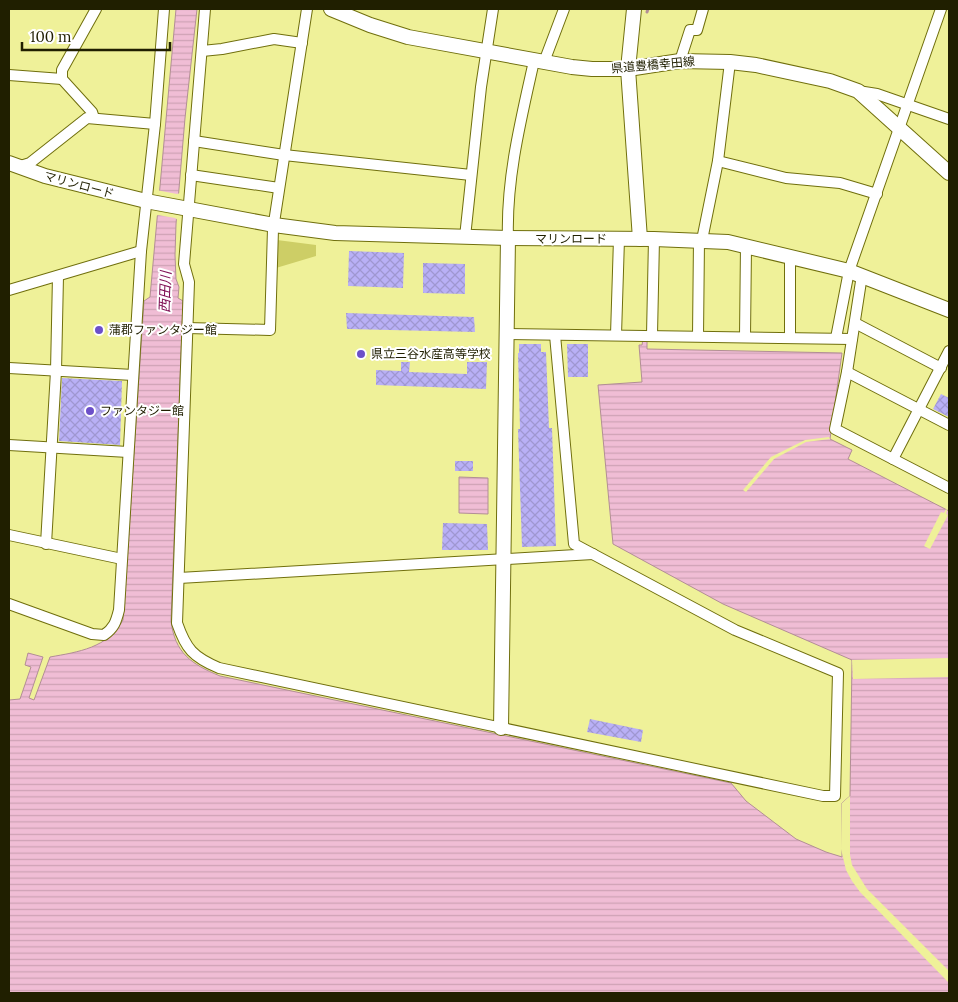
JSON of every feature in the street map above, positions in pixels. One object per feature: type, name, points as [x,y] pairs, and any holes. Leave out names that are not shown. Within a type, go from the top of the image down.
[{"type":"street","points":[[94,118],[92,112],[62,79],[62,70],[96,9]]},
{"type":"street","points":[[9,604],[84,632],[104,635],[113,628],[117,620],[141,251],[148,202],[164,9]]},
{"type":"street","points":[[205,9],[191,175],[186,208],[184,264],[189,282],[177,622],[184,640],[191,651],[201,660],[218,668],[823,796],[835,796],[838,673],[735,630],[574,544],[555,335]]},
{"type":"street","points":[[187,328],[270,330],[271,259],[274,225],[307,9]]},
{"type":"street","name":"県道豊橋幸田線","points":[[331,9],[370,26],[400,35],[539,62],[592,70],[628,69],[680,61],[730,62],[756,65],[830,81],[858,92],[949,173]]},
{"type":"street","points":[[465,237],[486,52],[493,9]]},
{"type":"street","points":[[501,728],[507,216],[522,116],[539,62],[564,9]]},
{"type":"street","points":[[634,9],[628,69],[647,239],[652,335]]},
{"type":"street","points":[[680,61],[690,30],[697,30],[703,9]]},
{"type":"street","points":[[836,338],[877,194],[941,9]]},
{"type":"street","points":[[202,51],[274,39],[302,43]]},
{"type":"street","points":[[698,336],[701,240],[718,161],[730,62]]},
{"type":"street","points":[[9,75],[62,79]]},
{"type":"street","points":[[858,92],[877,94],[949,119]]},
{"type":"street","points":[[12,166],[30,163],[88,118],[155,124]]},
{"type":"street","points":[[194,140],[284,155],[471,175]]},
{"type":"street","points":[[718,161],[786,178],[840,183],[877,194]]},
{"type":"street","name":"マリンロード","points":[[12,166],[89,188],[148,202],[274,225],[335,233],[728,242],[855,273],[949,310]]},
{"type":"street","points":[[191,175],[279,188]]},
{"type":"street","points":[[616,335],[619,239]]},
{"type":"street","points":[[745,336],[746,246]]},
{"type":"street","points":[[9,290],[141,251]]},
{"type":"street","points":[[790,257],[790,337]]},
{"type":"street","points":[[855,273],[855,322],[835,429],[949,488]]},
{"type":"street","points":[[46,544],[56,371],[58,276]]},
{"type":"street","points":[[855,322],[941,368]]},
{"type":"street","points":[[506,334],[852,339]]},
{"type":"street","points":[[893,459],[949,351]]},
{"type":"street","points":[[9,368],[134,375]]},
{"type":"street","points":[[847,372],[949,425]]},
{"type":"street","points":[[9,444],[128,452]]},
{"type":"street","points":[[9,535],[122,559]]},
{"type":"street","points":[[179,578],[594,554]]},
{"type":"shaded area","points":[[277,240],[316,245],[316,256],[276,268]]},
{"type":"water","name":"西田川","points":[[176,9],[197,9],[185,118],[175,255],[176,279],[179,287],[178,298],[183,301],[171,621],[176,641],[186,656],[201,667],[220,676],[731,783],[746,801],[796,839],[842,857],[842,803],[850,796],[852,660],[723,604],[613,544],[598,385],[642,382],[639,345],[642,345],[643,339],[647,339],[647,349],[842,353],[830,439],[852,450],[848,459],[949,511],[949,993],[9,993],[9,700],[20,699],[31,667],[25,665],[28,653],[43,657],[29,698],[34,700],[50,657],[71,653],[101,643],[117,629],[123,620],[144,301],[150,297]]},
{"type":"water","points":[[459,477],[488,478],[488,514],[459,513]]},
{"type":"pier","points":[[156,190],[177,194],[183,192],[179,221],[175,218],[158,215],[154,217]]},
{"type":"pier","points":[[829,437],[830,439],[806,442],[774,459],[746,492],[743,490],[771,457],[805,440]]},
{"type":"pier","points":[[946,509],[946,514],[948,515],[930,549],[924,546],[941,512],[944,513]]},
{"type":"pier","points":[[949,658],[949,677],[853,679],[852,660]]},
{"type":"pier","points":[[850,796],[850,855],[852,865],[867,889],[949,971],[949,983],[860,892],[846,870],[841,849],[842,803]]},
{"type":"building","points":[[349,251],[404,253],[403,288],[348,286]]},
{"type":"building","points":[[423,263],[465,264],[465,294],[423,293]]},
{"type":"building","points":[[346,313],[474,317],[475,332],[347,329]]},
{"type":"building","points":[[519,344],[541,344],[541,352],[546,352],[549,428],[552,428],[556,546],[522,547],[518,429],[520,429]]},
{"type":"building","points":[[567,344],[588,344],[588,377],[568,377]]},
{"type":"building","points":[[401,362],[410,362],[409,372],[467,374],[467,362],[487,362],[486,389],[376,385],[376,370],[401,371]]},
{"type":"building","name":"ファンタジー館","points":[[62,378],[122,381],[120,445],[59,441]]},
{"type":"building","points":[[941,394],[949,398],[949,417],[933,409]]},
{"type":"building","points":[[455,461],[473,461],[473,471],[455,471]]},
{"type":"building","points":[[443,523],[487,524],[488,550],[442,550]]},
{"type":"building","points":[[590,719],[643,730],[641,742],[587,732]]},
{"type":"place","name":"蒲郡ファンタジー館","points":[[99,330]]},
{"type":"place","name":"県立三谷水産高等学校","points":[[361,354]]},
{"type":"place","name":"ファンタジー館","points":[[90,411]]}]
